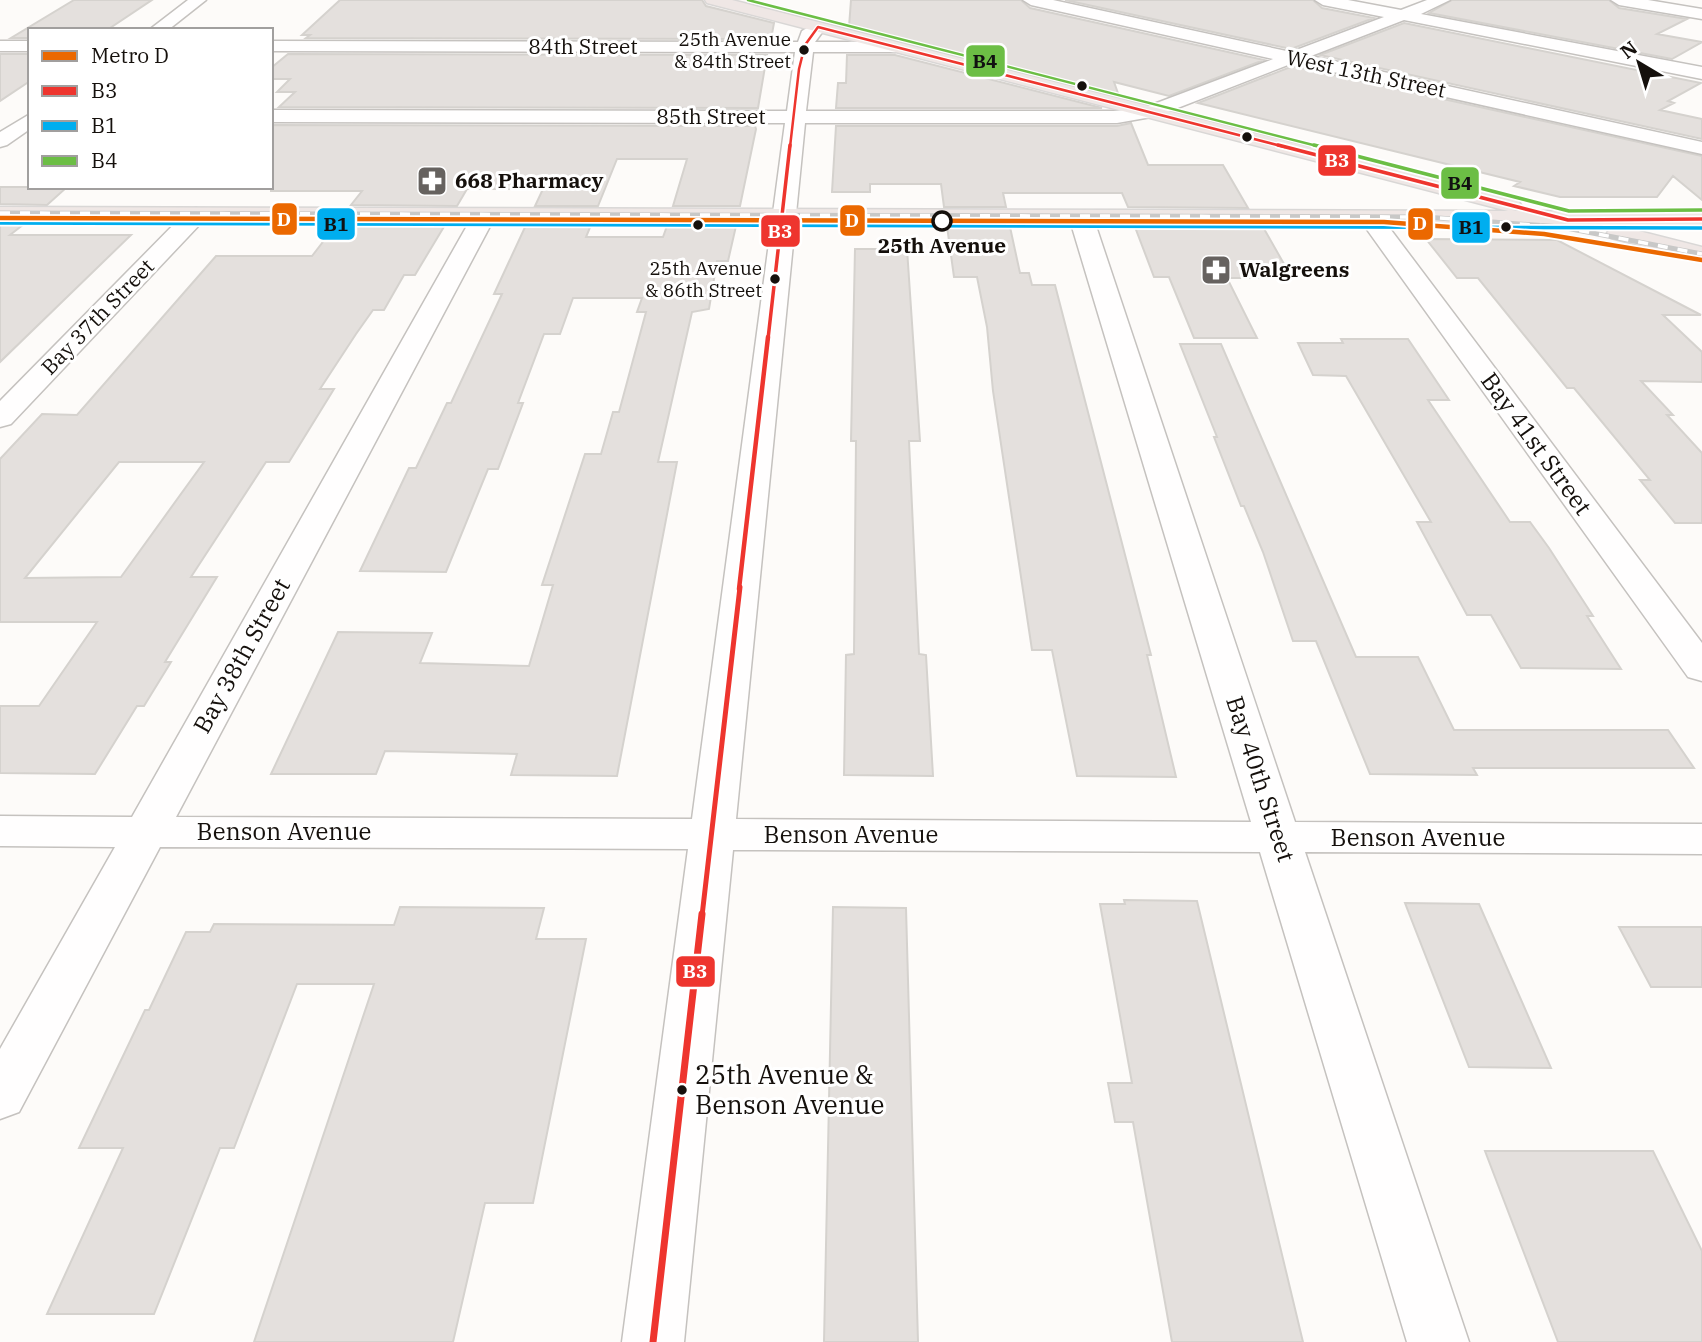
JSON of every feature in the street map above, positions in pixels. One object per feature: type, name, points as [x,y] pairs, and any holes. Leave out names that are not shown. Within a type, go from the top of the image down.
[{"type":"main road","points":[[713,0],[1702,254]]},
{"type":"main road","points":[[0,214],[1702,219]]},
{"type":"street","points":[[160,28],[198,0]]},
{"type":"street","name":"West 13th Street","points":[[1031,0],[1702,148]]},
{"type":"street","points":[[1323,0],[1702,73]]},
{"type":"street","name":"85th Street","points":[[273,116],[1117,117],[1150,112],[1442,0]]},
{"type":"street","points":[[1619,0],[1702,14]]},
{"type":"street","points":[[653,1342],[795,117],[804,47],[808,35],[818,27]]},
{"type":"street","points":[[0,46],[28,46]]},
{"type":"street","name":"84th Street","points":[[273,46],[895,47]]},
{"type":"street","points":[[0,115],[28,118]]},
{"type":"street","points":[[0,141],[28,120]]},
{"type":"street","name":"Bay 37th Street","points":[[0,418],[196,215]]},
{"type":"street","name":"Bay 38th Street","points":[[0,1097],[484,215]]},
{"type":"street","name":"Bay 40th Street","points":[[1081,217],[1438,1342]]},
{"type":"street","name":"Bay 41st Street","points":[[1371,219],[1702,669]]},
{"type":"street","name":"Benson Avenue","points":[[0,831],[1702,839]]},
{"type":"building","points":[[74,0],[152,0],[110,28],[28,28],[28,38],[11,38]]},
{"type":"building","points":[[340,0],[702,0],[706,6],[774,23],[771,39],[306,38],[310,35],[302,35]]},
{"type":"building","points":[[851,0],[1021,0],[1030,8],[1264,60],[1169,96],[1114,82],[1119,96],[849,27]]},
{"type":"building","points":[[1065,0],[1313,0],[1322,8],[1374,18],[1291,49]]},
{"type":"building","points":[[1452,0],[1609,0],[1619,8],[1687,19],[1657,34],[1702,42],[1672,59],[1429,13]]},
{"type":"building","points":[[1404,23],[1701,83],[1668,101],[1674,103],[1660,110],[1702,119],[1702,139],[1320,55]]},
{"type":"building","points":[[0,54],[28,54],[28,82],[0,101]]},
{"type":"building","points":[[288,54],[767,55],[758,108],[279,107],[295,92],[277,92],[290,79],[273,79],[273,66]]},
{"type":"building","points":[[847,55],[895,55],[1102,108],[836,108],[838,83],[846,83]]},
{"type":"building","points":[[1293,66],[1702,156],[1702,200],[1673,176],[1657,197],[1560,197],[1514,186],[1520,182],[1198,103]]},
{"type":"building","points":[[1131,123],[1148,165],[1223,165],[1248,208],[1128,207],[1122,193],[1003,193],[1006,207],[944,207],[941,184],[870,184],[870,192],[832,192],[836,126],[1117,126]]},
{"type":"building","points":[[273,125],[755,126],[756,129],[740,206],[673,206],[687,159],[617,159],[598,206],[535,206],[543,189],[467,189],[457,206],[351,205],[362,191],[271,191]]},
{"type":"building","points":[[0,187],[65,189],[47,205],[0,204]]},
{"type":"building","points":[[0,224],[24,224],[10,235],[131,235],[0,362]]},
{"type":"building","points":[[336,225],[445,225],[415,275],[404,275],[384,310],[373,310],[356,334],[320,389],[334,389],[289,462],[266,462],[191,577],[217,577],[165,662],[171,662],[144,706],[137,706],[95,774],[0,773],[0,706],[39,706],[97,622],[0,622],[0,459],[42,414],[77,415],[216,256],[312,256]],"holes":[[[119,462],[204,462],[121,577],[25,578]]]},
{"type":"building","points":[[526,225],[591,225],[586,237],[663,237],[667,226],[736,226],[728,261],[717,261],[709,309],[692,312],[658,462],[677,462],[617,776],[511,775],[517,754],[385,751],[376,774],[271,774],[338,632],[432,633],[420,663],[529,666],[553,585],[542,585],[585,454],[601,454],[613,412],[619,412],[646,312],[637,312],[642,298],[573,298],[560,334],[544,334],[518,403],[523,403],[498,469],[488,469],[446,572],[360,571],[409,468],[416,468],[447,403],[451,403],[502,294],[494,294]]},
{"type":"building","points":[[947,226],[1010,227],[1020,273],[1029,273],[1032,285],[1055,285],[1151,655],[1147,655],[1176,777],[1077,776],[1052,650],[1032,650],[993,391],[987,327],[977,277],[954,277]]},
{"type":"building","points":[[1135,227],[1263,227],[1292,278],[1227,278],[1257,338],[1194,338],[1169,277],[1154,277]]},
{"type":"building","points":[[1426,239],[1557,240],[1701,315],[1663,315],[1702,352],[1702,382],[1641,381],[1673,415],[1667,415],[1702,453],[1702,523],[1675,523],[1640,480],[1650,480],[1574,388],[1567,388],[1478,278],[1457,278]]},
{"type":"building","points":[[855,249],[907,249],[920,441],[909,441],[919,654],[926,655],[933,776],[844,775],[846,655],[854,654],[856,441],[851,441]]},
{"type":"building","points":[[1341,339],[1408,339],[1449,400],[1428,400],[1510,522],[1530,522],[1549,548],[1593,616],[1587,616],[1621,669],[1521,668],[1491,615],[1467,615],[1417,522],[1431,522],[1346,376],[1313,375],[1298,343],[1343,343]]},
{"type":"building","points":[[1180,344],[1221,344],[1356,657],[1418,657],[1454,730],[1668,730],[1694,768],[1473,768],[1477,775],[1370,774],[1316,641],[1293,641],[1263,552],[1244,506],[1241,506]]},
{"type":"building","points":[[1124,900],[1197,901],[1303,1342],[1172,1342],[1133,1122],[1115,1122],[1108,1083],[1132,1083],[1100,904],[1125,904]]},
{"type":"building","points":[[1405,903],[1479,904],[1551,1068],[1469,1067]]},
{"type":"building","points":[[400,907],[544,908],[536,939],[586,939],[533,1203],[485,1203],[453,1342],[254,1342],[374,984],[297,984],[234,1148],[220,1148],[154,1314],[47,1314],[123,1148],[79,1148],[145,1010],[149,1010],[186,932],[210,932],[214,924],[394,925]]},
{"type":"building","points":[[833,907],[906,908],[918,1342],[824,1342]]},
{"type":"building","points":[[1619,927],[1702,927],[1702,987],[1651,987]]},
{"type":"building","points":[[1485,1151],[1653,1151],[1702,1251],[1702,1342],[1558,1342]]},
{"type":"railway","points":[[0,213],[1425,217],[1561,227],[1702,254]]},
{"type":"metro line","name":"D","points":[[0,218],[1384,222],[1544,234],[1702,260]]},
{"type":"transit line","name":"B4","points":[[748,0],[1569,211],[1702,210]]},
{"type":"transit line","name":"B3","points":[[653,1342],[799,69],[805,45],[818,27],[1568,220],[1702,219]]},
{"type":"transit line","name":"B1","points":[[0,223],[1702,228]]},
{"type":"place","name":"25th Avenue & 84th Street","points":[[804,50]]},
{"type":"place","name":"668 Pharmacy","points":[[432,181]]},
{"type":"place","name":"25th Avenue","points":[[942,221]]},
{"type":"place","name":"Walgreens","points":[[1216,270]]},
{"type":"place","name":"25th Avenue & 86th Street","points":[[775,279]]},
{"type":"place","name":"25th Avenue & Benson Avenue","points":[[682,1090]]}]
